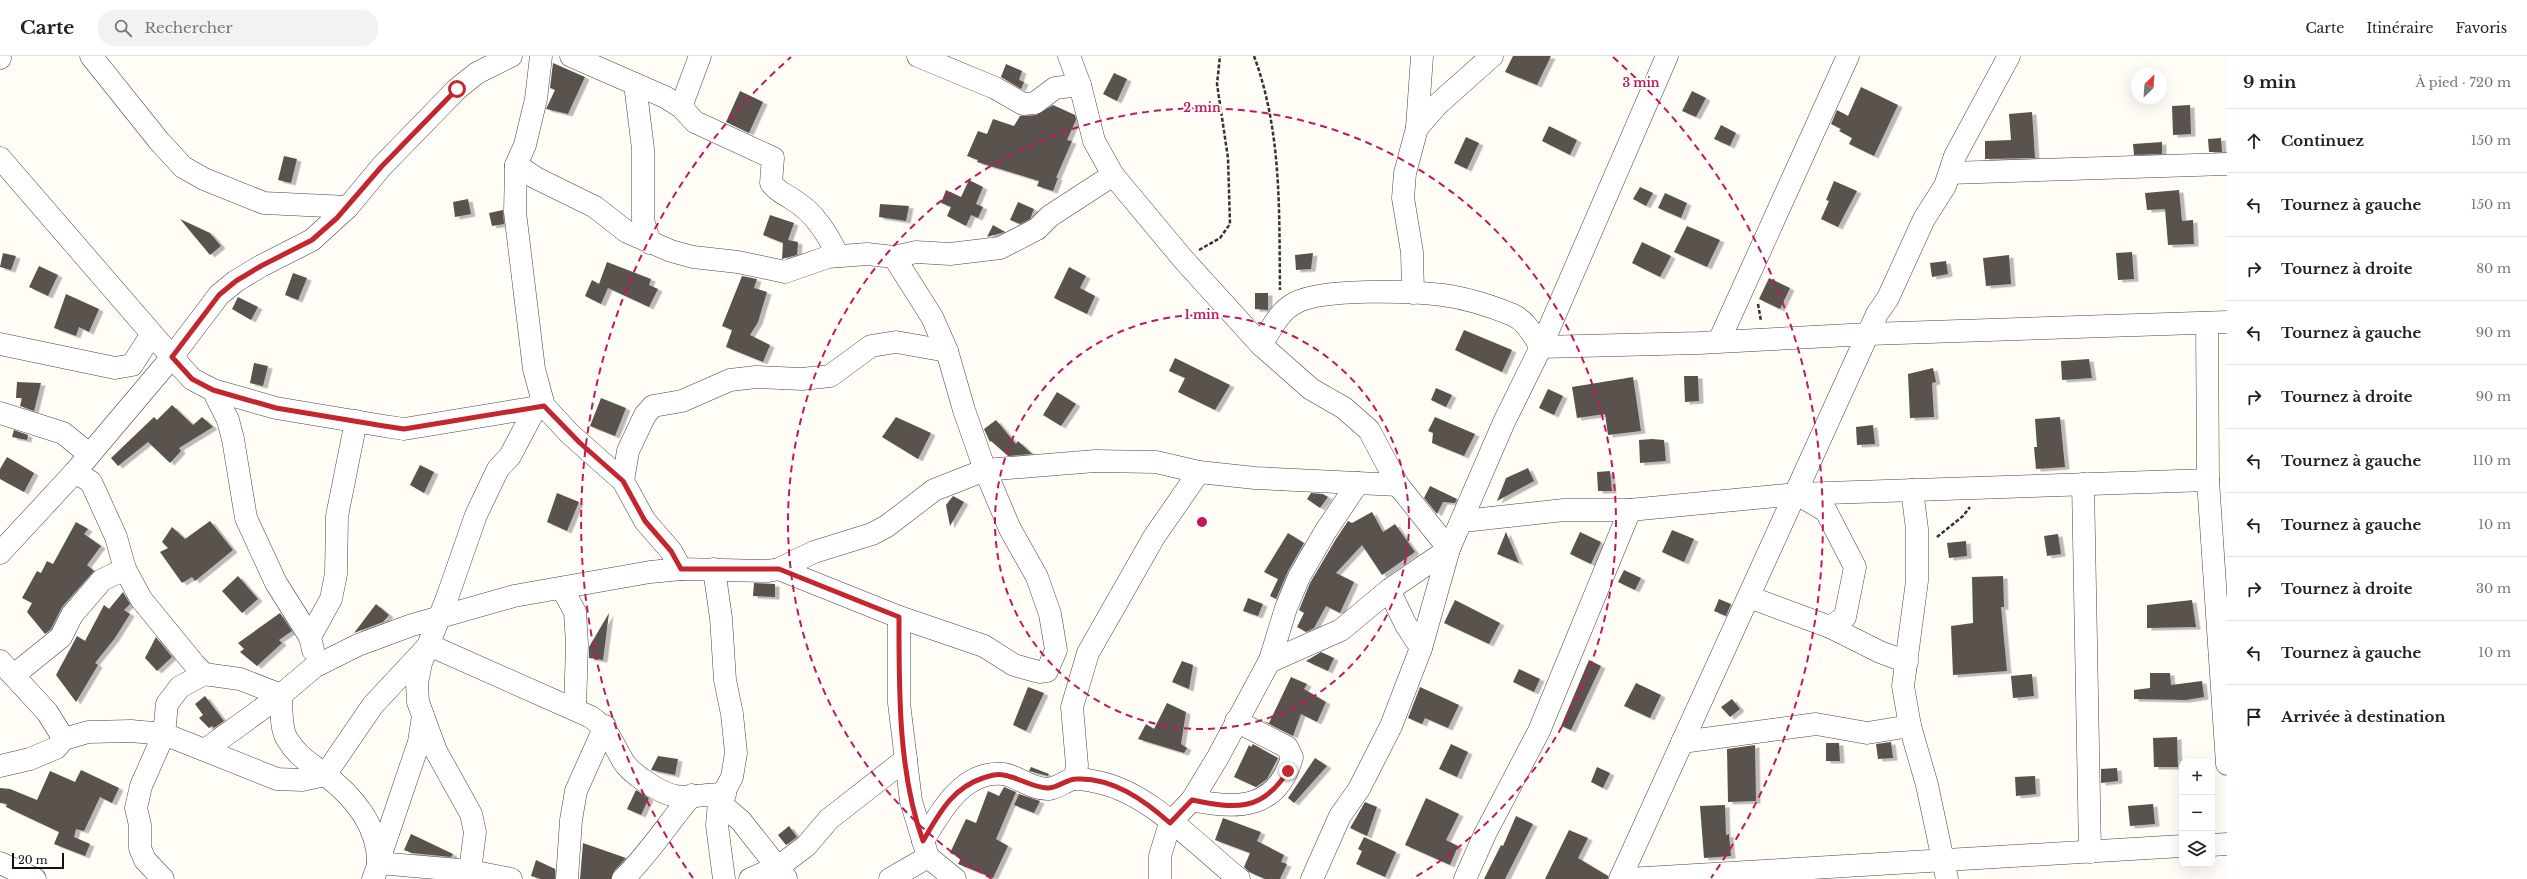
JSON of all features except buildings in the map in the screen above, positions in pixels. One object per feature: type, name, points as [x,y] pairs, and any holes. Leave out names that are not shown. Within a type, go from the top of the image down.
[{"type":"street","points":[[91,56],[158,141],[183,167],[247,198],[264,203],[348,207]]},
{"type":"street","points":[[541,56],[536,98],[524,144],[516,165],[515,212],[525,307],[540,407],[623,481],[645,521],[671,551],[681,569]]},
{"type":"street","points":[[571,56],[681,107],[695,122],[773,158],[771,183],[778,192],[792,199],[824,227],[838,256]]},
{"type":"street","points":[[681,107],[700,56]]},
{"type":"street","points":[[918,56],[995,88],[1023,104],[1035,102],[1056,88],[1080,85]]},
{"type":"street","points":[[1069,56],[1080,85],[1094,141],[1113,175],[1183,259],[1261,345],[1311,389],[1358,418],[1373,436],[1398,485],[1449,549]]},
{"type":"street","points":[[1413,293],[1412,252],[1404,198],[1405,173],[1417,128],[1422,56]]},
{"type":"street","points":[[1417,128],[1437,105],[1492,56]]},
{"type":"street","points":[[1312,879],[1336,824],[1359,789],[1390,726],[1421,648],[1449,549],[1463,521],[1504,422],[1541,346],[1667,56]]},
{"type":"street","points":[[1719,341],[1848,56]]},
{"type":"street","points":[[1620,879],[1797,494],[1877,314],[1888,298],[1924,219],[1945,186],[1958,149],[2009,56]]},
{"type":"street","points":[[0,553],[75,472],[172,357],[219,295],[254,270],[312,240],[348,207],[382,166],[457,89],[477,73],[506,57]]},
{"type":"street","points":[[634,84],[643,149],[643,220],[650,243]]},
{"type":"street","points":[[0,158],[192,379],[213,390],[276,408],[404,429],[540,407]]},
{"type":"street","points":[[1950,174],[2227,164]]},
{"type":"street","points":[[516,165],[536,178],[595,207],[627,232],[650,243],[693,257],[738,262],[785,272],[828,257],[867,254],[894,257],[916,252],[950,254],[1000,248],[1037,228],[1050,216],[1113,175]]},
{"type":"street","points":[[205,750],[281,694],[314,667],[358,644],[440,617],[514,596],[650,572],[681,569],[779,569],[899,617],[984,646],[1014,666],[1039,672],[1047,671],[1056,650],[1050,614],[1038,577],[1010,529],[985,470],[964,410],[947,351],[932,316],[894,257]]},
{"type":"street","points":[[1261,345],[1282,313],[1296,302],[1314,297],[1340,294],[1413,293],[1471,301],[1513,315],[1528,328],[1541,346]]},
{"type":"street","points":[[1541,346],[2217,323],[2208,480],[2227,764]]},
{"type":"street","points":[[0,344],[114,368],[132,365],[152,334]]},
{"type":"street","points":[[623,481],[624,466],[628,451],[645,415],[653,406],[682,401],[730,380],[756,377],[796,379],[830,376],[872,346],[896,342],[947,351]]},
{"type":"street","points":[[213,390],[228,420],[233,439],[246,518],[276,583],[310,637],[314,667]]},
{"type":"street","points":[[471,875],[475,832],[471,814],[436,751],[424,714],[418,702],[417,683],[421,663],[440,617],[476,515],[498,469],[510,456],[540,407]]},
{"type":"street","points":[[0,413],[63,433],[89,454]]},
{"type":"street","points":[[310,637],[331,599],[336,574],[337,516],[356,421]]},
{"type":"street","points":[[779,569],[814,552],[872,534],[887,526],[934,490],[985,470],[1095,460],[1156,462],[1199,472],[1255,478],[1398,485]]},
{"type":"street","points":[[75,472],[91,482],[116,537],[125,569],[141,599],[204,674]]},
{"type":"street","points":[[1075,779],[1077,766],[1077,741],[1072,706],[1088,653],[1154,537],[1199,472]]},
{"type":"street","points":[[1463,521],[1564,510],[1630,510],[1797,494],[2208,480]]},
{"type":"street","points":[[1160,879],[1160,856],[1170,823],[1192,800],[1269,662],[1286,608],[1299,577],[1325,532],[1358,483]]},
{"type":"street","points":[[2083,484],[2090,852]]},
{"type":"street","points":[[1912,490],[1917,552],[1917,581],[1903,686],[1910,726],[1927,785],[1945,870]]},
{"type":"street","points":[[1797,494],[1826,511],[1855,567],[1845,617],[1830,626]]},
{"type":"street","points":[[1465,879],[1485,834],[1539,731],[1630,510]]},
{"type":"street","points":[[1269,662],[1341,630],[1389,590],[1449,549]]},
{"type":"street","points":[[64,739],[47,712],[7,668],[60,637],[72,615],[102,580],[125,569]]},
{"type":"street","points":[[714,569],[721,618],[725,680],[732,714],[736,753],[732,777],[722,798],[717,837],[724,879]]},
{"type":"street","points":[[562,588],[574,612],[577,644],[575,709]]},
{"type":"street","points":[[1389,590],[1406,625],[1421,648]]},
{"type":"street","points":[[1749,597],[1830,626],[1875,650],[1906,662]]},
{"type":"street","points":[[899,617],[899,703],[912,801],[926,849],[955,879]]},
{"type":"street","points":[[429,645],[575,709],[604,726],[624,762],[631,771],[665,792],[676,796],[692,795],[722,798],[782,873]]},
{"type":"street","points":[[0,766],[30,759],[56,748],[64,739],[88,732],[112,730],[164,734],[277,779],[302,780],[325,774],[373,705],[429,645]]},
{"type":"street","points":[[163,879],[145,860],[140,848],[140,825],[136,808],[141,786],[164,734],[167,704],[173,694],[204,674],[240,679],[281,694]]},
{"type":"street","points":[[281,694],[283,728],[286,738],[301,758],[325,774],[358,807],[372,829],[376,871]]},
{"type":"street","points":[[376,871],[419,742],[424,714]]},
{"type":"street","points":[[1192,800],[1229,806],[1263,799],[1280,784],[1288,771],[1292,757],[1287,747],[1236,721]]},
{"type":"street","points":[[1682,742],[1816,724],[1867,733],[1910,726]]},
{"type":"street","points":[[567,879],[571,820],[576,791],[604,726]]},
{"type":"street","points":[[750,879],[782,873],[830,819],[906,759]]},
{"type":"street","points":[[890,879],[926,849],[941,810],[954,794],[971,782],[1003,774],[1026,784],[1049,789],[1075,779],[1112,784],[1133,795],[1239,879]]},
{"type":"street","points":[[623,879],[643,858],[666,825],[692,795]]},
{"type":"street","points":[[2215,845],[2227,844]]},
{"type":"street","points":[[1628,879],[1945,870],[2090,852],[2179,846]]},
{"type":"street","points":[[0,864],[35,879]]},
{"type":"street","points":[[376,871],[471,875],[511,879]]},
{"type":"path","points":[[1183,259],[1220,238],[1230,224],[1228,158],[1217,84],[1220,56]]},
{"type":"path","points":[[1254,56],[1266,87],[1277,152],[1280,186],[1282,313]]},
{"type":"path","points":[[1917,552],[1963,516],[1985,488]]},
{"type":"route","points":[[457,89],[382,166],[348,207],[312,240],[261,266],[236,281],[219,295],[204,312],[172,357],[192,379],[213,390],[276,408],[404,429],[544,406],[570,434],[623,481],[645,521],[671,551],[681,569],[768,571],[779,569],[825,589],[899,617],[899,703],[912,801],[917,824],[923,841],[941,810],[954,794],[971,782],[990,776],[1003,774],[1026,784],[1049,789],[1075,779],[1112,784],[1153,808],[1170,823],[1192,800],[1229,806],[1247,804],[1263,799],[1280,784],[1288,771]]}]
